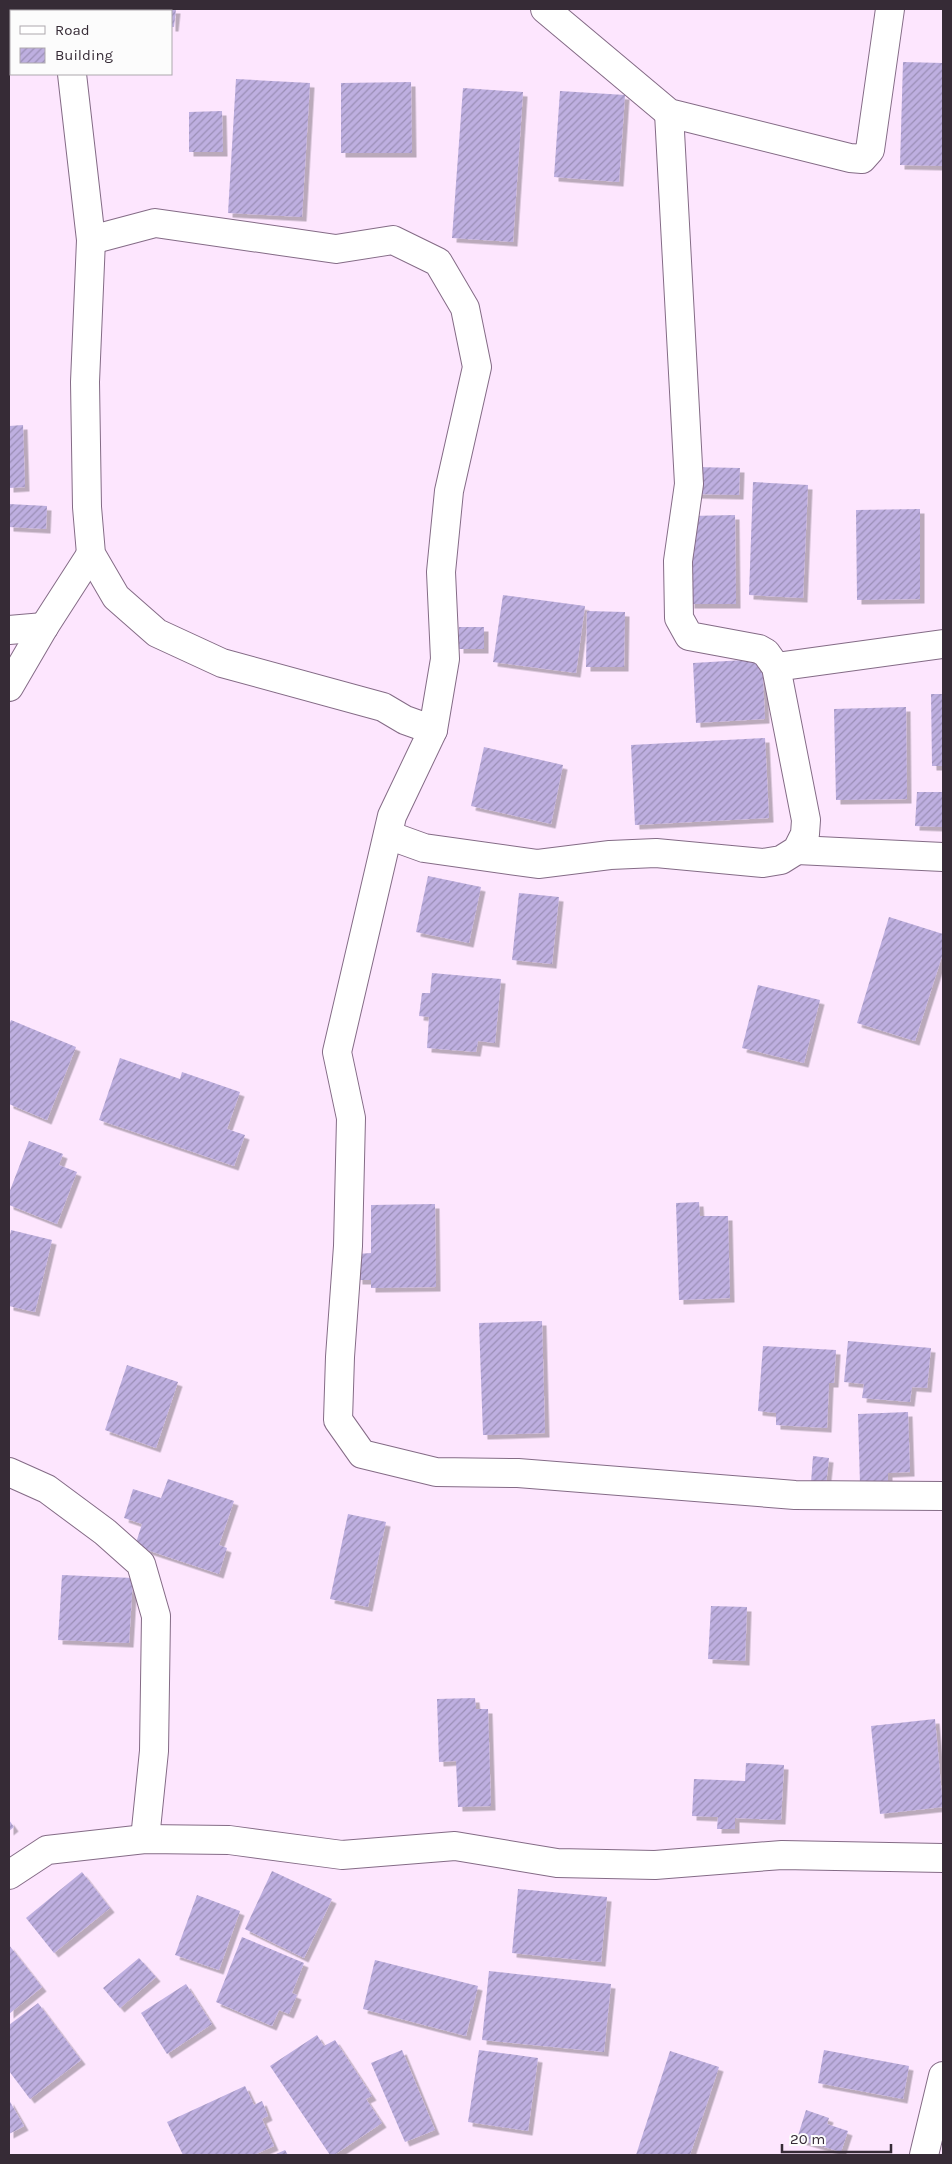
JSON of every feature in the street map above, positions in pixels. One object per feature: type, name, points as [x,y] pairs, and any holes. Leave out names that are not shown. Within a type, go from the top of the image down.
[{"type":"street","points":[[546,9],[669,113],[850,158],[862,159],[870,150],[890,9]]},
{"type":"street","points":[[72,75],[91,240],[86,382],[87,507],[92,554],[116,597],[158,633],[222,663],[383,708],[405,720],[433,730]]},
{"type":"street","points":[[388,835],[424,848],[538,864],[610,855],[656,853],[763,863],[781,860],[796,850],[805,834],[806,820],[776,666],[766,653],[760,649],[689,636],[679,618],[678,561],[689,484],[669,113]]},
{"type":"street","points":[[91,240],[156,223],[336,249],[393,240],[438,262],[465,308],[477,367],[449,490],[441,572],[445,659],[433,730],[392,816],[338,1052],[352,1118],[348,1246],[340,1357],[338,1420],[362,1454],[436,1472],[518,1473],[795,1495],[943,1496]]},
{"type":"street","points":[[9,687],[44,627],[92,554]]},
{"type":"street","points":[[9,630],[44,627]]},
{"type":"street","points":[[776,666],[943,644]]},
{"type":"street","points":[[796,850],[943,857]]},
{"type":"street","points":[[9,1472],[47,1489],[106,1532],[140,1564],[156,1616],[154,1752],[145,1839]]},
{"type":"street","points":[[9,1875],[46,1850],[145,1839],[229,1840],[342,1855],[455,1846],[557,1863],[655,1865],[782,1855],[943,1858]]},
{"type":"street","points":[[924,2155],[943,2076]]},
{"type":"building","points":[[9,9],[21,9],[10,10],[9,62]]},
{"type":"building","points":[[176,9],[174,27],[172,27],[172,10],[109,10]]},
{"type":"building","points":[[903,62],[943,63],[943,166],[900,165]]},
{"type":"building","points":[[236,79],[310,83],[302,217],[228,213]]},
{"type":"building","points":[[411,82],[412,153],[341,153],[341,83]]},
{"type":"building","points":[[463,88],[523,92],[513,242],[452,238]]},
{"type":"building","points":[[560,91],[625,95],[619,182],[554,177]]},
{"type":"building","points":[[222,111],[223,152],[189,152],[189,112]]},
{"type":"building","points":[[23,425],[25,487],[9,488],[9,426]]},
{"type":"building","points":[[695,467],[740,468],[739,495],[695,494]]},
{"type":"building","points":[[753,482],[808,485],[803,598],[749,595]]},
{"type":"building","points":[[9,504],[47,506],[46,529],[9,527]]},
{"type":"building","points":[[920,509],[920,599],[857,600],[856,510]]},
{"type":"building","points":[[735,515],[736,604],[690,604],[690,516]]},
{"type":"building","points":[[503,595],[585,606],[576,673],[493,662]]},
{"type":"building","points":[[587,611],[625,612],[624,667],[586,667]]},
{"type":"building","points":[[459,627],[484,627],[484,649],[459,649]]},
{"type":"building","points":[[762,659],[765,719],[696,723],[693,663]]},
{"type":"building","points":[[931,694],[943,694],[943,766],[932,766]]},
{"type":"building","points":[[906,707],[907,799],[836,800],[834,709]]},
{"type":"building","points":[[765,738],[769,818],[635,825],[631,745]]},
{"type":"building","points":[[484,747],[563,765],[551,824],[471,806]]},
{"type":"building","points":[[917,792],[943,792],[943,827],[915,826]]},
{"type":"building","points":[[428,876],[481,887],[469,943],[416,932]]},
{"type":"building","points":[[519,893],[559,897],[552,964],[512,960]]},
{"type":"building","points":[[889,917],[943,934],[943,953],[915,1041],[857,1023]]},
{"type":"building","points":[[432,973],[501,979],[495,1043],[478,1041],[476,1052],[427,1048],[429,1017],[419,1016],[422,993],[430,993]]},
{"type":"building","points":[[758,985],[820,1000],[804,1063],[742,1048]]},
{"type":"building","points":[[11,1020],[76,1047],[47,1120],[9,1104],[9,1025]]},
{"type":"building","points":[[120,1058],[180,1079],[182,1072],[240,1092],[227,1129],[245,1135],[234,1166],[99,1120]]},
{"type":"building","points":[[29,1141],[63,1154],[59,1165],[77,1172],[57,1224],[9,1205],[9,1193]]},
{"type":"building","points":[[699,1202],[700,1216],[728,1216],[730,1298],[679,1300],[676,1203]]},
{"type":"building","points":[[435,1204],[436,1287],[371,1288],[371,1280],[358,1280],[357,1254],[371,1253],[371,1205]]},
{"type":"building","points":[[11,1230],[52,1240],[35,1312],[9,1306],[9,1240]]},
{"type":"building","points":[[542,1321],[545,1433],[483,1435],[479,1323]]},
{"type":"building","points":[[848,1341],[931,1348],[927,1388],[912,1387],[910,1402],[862,1398],[864,1384],[844,1382]]},
{"type":"building","points":[[763,1346],[836,1350],[834,1383],[829,1383],[827,1428],[776,1425],[776,1413],[758,1411]]},
{"type":"building","points":[[127,1365],[178,1382],[156,1448],[105,1430]]},
{"type":"building","points":[[908,1412],[910,1472],[888,1473],[888,1484],[860,1485],[858,1414]]},
{"type":"building","points":[[813,1456],[829,1458],[826,1485],[811,1483]]},
{"type":"building","points":[[168,1479],[234,1501],[219,1545],[227,1548],[219,1574],[135,1546],[142,1524],[124,1518],[133,1489],[161,1498]]},
{"type":"building","points":[[348,1514],[386,1522],[368,1607],[330,1599]]},
{"type":"building","points":[[62,1575],[133,1578],[129,1643],[58,1640]]},
{"type":"building","points":[[711,1606],[747,1607],[745,1661],[708,1659]]},
{"type":"building","points":[[475,1698],[476,1709],[488,1709],[491,1806],[458,1807],[456,1761],[439,1762],[437,1699]]},
{"type":"building","points":[[935,1719],[943,1807],[880,1814],[871,1726]]},
{"type":"building","points":[[746,1763],[784,1765],[781,1820],[735,1818],[735,1829],[717,1829],[718,1817],[692,1816],[694,1779],[745,1781]]},
{"type":"building","points":[[9,1820],[14,1827],[9,1831]]},
{"type":"building","points":[[272,1871],[332,1899],[304,1958],[245,1929]]},
{"type":"building","points":[[82,1872],[110,1908],[54,1953],[26,1918]]},
{"type":"building","points":[[518,1889],[607,1897],[601,1962],[512,1953]]},
{"type":"building","points":[[197,1895],[240,1911],[219,1970],[175,1955]]},
{"type":"building","points":[[242,1937],[304,1963],[292,1993],[297,1995],[289,2014],[279,2010],[272,2026],[216,2002]]},
{"type":"building","points":[[9,1945],[42,1987],[9,2014]]},
{"type":"building","points":[[139,1958],[156,1977],[120,2008],[103,1988]]},
{"type":"building","points":[[375,1960],[478,1986],[466,2036],[363,2009]]},
{"type":"building","points":[[489,1971],[611,1984],[604,2052],[482,2040]]},
{"type":"building","points":[[186,1984],[212,2024],[167,2054],[141,2013]]},
{"type":"building","points":[[38,2003],[81,2060],[30,2099],[9,2071],[9,2025]]},
{"type":"building","points":[[317,2035],[324,2046],[335,2040],[372,2096],[366,2099],[382,2123],[334,2155],[330,2155],[270,2066]]},
{"type":"building","points":[[402,2050],[435,2130],[405,2142],[371,2063]]},
{"type":"building","points":[[479,2050],[538,2058],[528,2131],[468,2122]]},
{"type":"building","points":[[824,2050],[909,2066],[903,2099],[818,2083]]},
{"type":"building","points":[[670,2051],[719,2067],[690,2155],[636,2155]]},
{"type":"building","points":[[245,2086],[254,2105],[262,2101],[268,2116],[262,2119],[274,2146],[254,2155],[183,2155],[167,2122]]},
{"type":"building","points":[[9,2100],[24,2126],[9,2134]]},
{"type":"building","points":[[806,2110],[829,2118],[827,2124],[848,2131],[841,2152],[797,2139]]},
{"type":"building","points":[[285,2150],[288,2155],[274,2155]]}]
